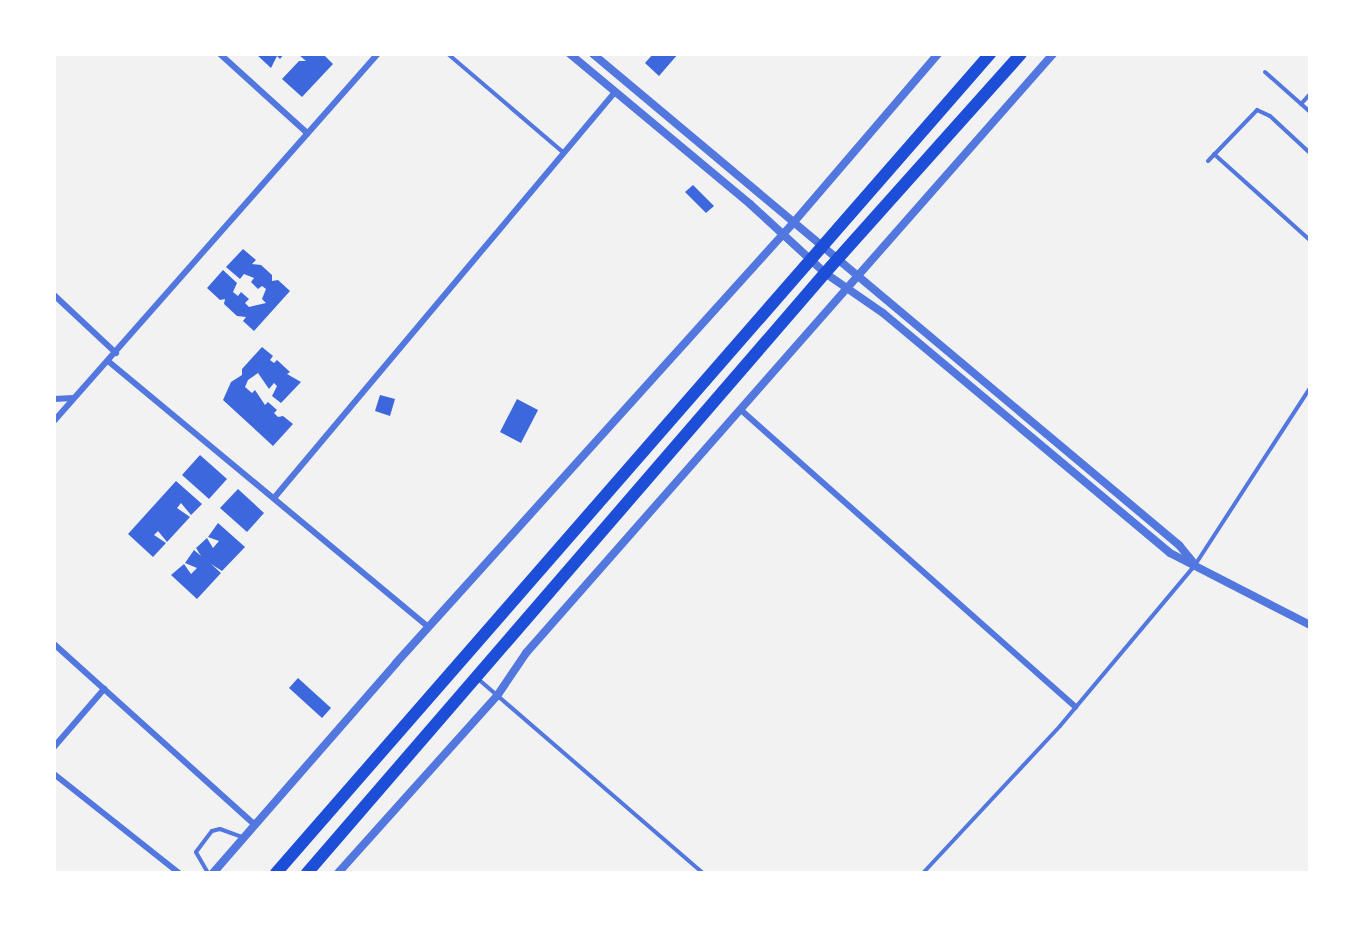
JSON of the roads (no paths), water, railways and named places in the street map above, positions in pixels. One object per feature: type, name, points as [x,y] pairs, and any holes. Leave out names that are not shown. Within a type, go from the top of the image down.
[{"type":"highway","points":[[276,873],[990,54]]},
{"type":"highway","points":[[307,873],[825,273],[1021,54]]},
{"type":"street","points":[[220,54],[307,133]]},
{"type":"street","points":[[54,421],[378,54]]},
{"type":"street","points":[[570,54],[782,233],[825,273],[883,313],[1170,553],[1310,625]]},
{"type":"street","points":[[593,54],[794,222],[837,262],[1179,545],[1196,565]]},
{"type":"street","points":[[213,873],[428,627],[794,222],[938,54]]},
{"type":"street","points":[[338,873],[497,696],[526,653],[741,410],[855,276],[1053,54]]},
{"type":"street","points":[[273,498],[615,92]]},
{"type":"street","points":[[54,295],[116,353]]},
{"type":"street","points":[[108,361],[428,627]]},
{"type":"street","points":[[54,399],[73,398]]},
{"type":"street","points":[[741,410],[1076,707]]},
{"type":"street","points":[[54,644],[255,825]]},
{"type":"street","points":[[54,747],[104,688]]},
{"type":"street","points":[[54,774],[179,873]]},
{"type":"lane","points":[[448,54],[564,153]]},
{"type":"lane","points":[[1265,72],[1310,112]]},
{"type":"lane","points":[[1301,104],[1310,94]]},
{"type":"lane","points":[[1208,161],[1257,110],[1270,116],[1310,153]]},
{"type":"lane","points":[[1214,154],[1310,240]]},
{"type":"lane","points":[[923,873],[1076,707],[1196,565],[1310,388]]},
{"type":"lane","points":[[476,678],[703,873]]},
{"type":"lane","points":[[208,873],[196,852],[212,831],[220,829],[244,838]]}]
